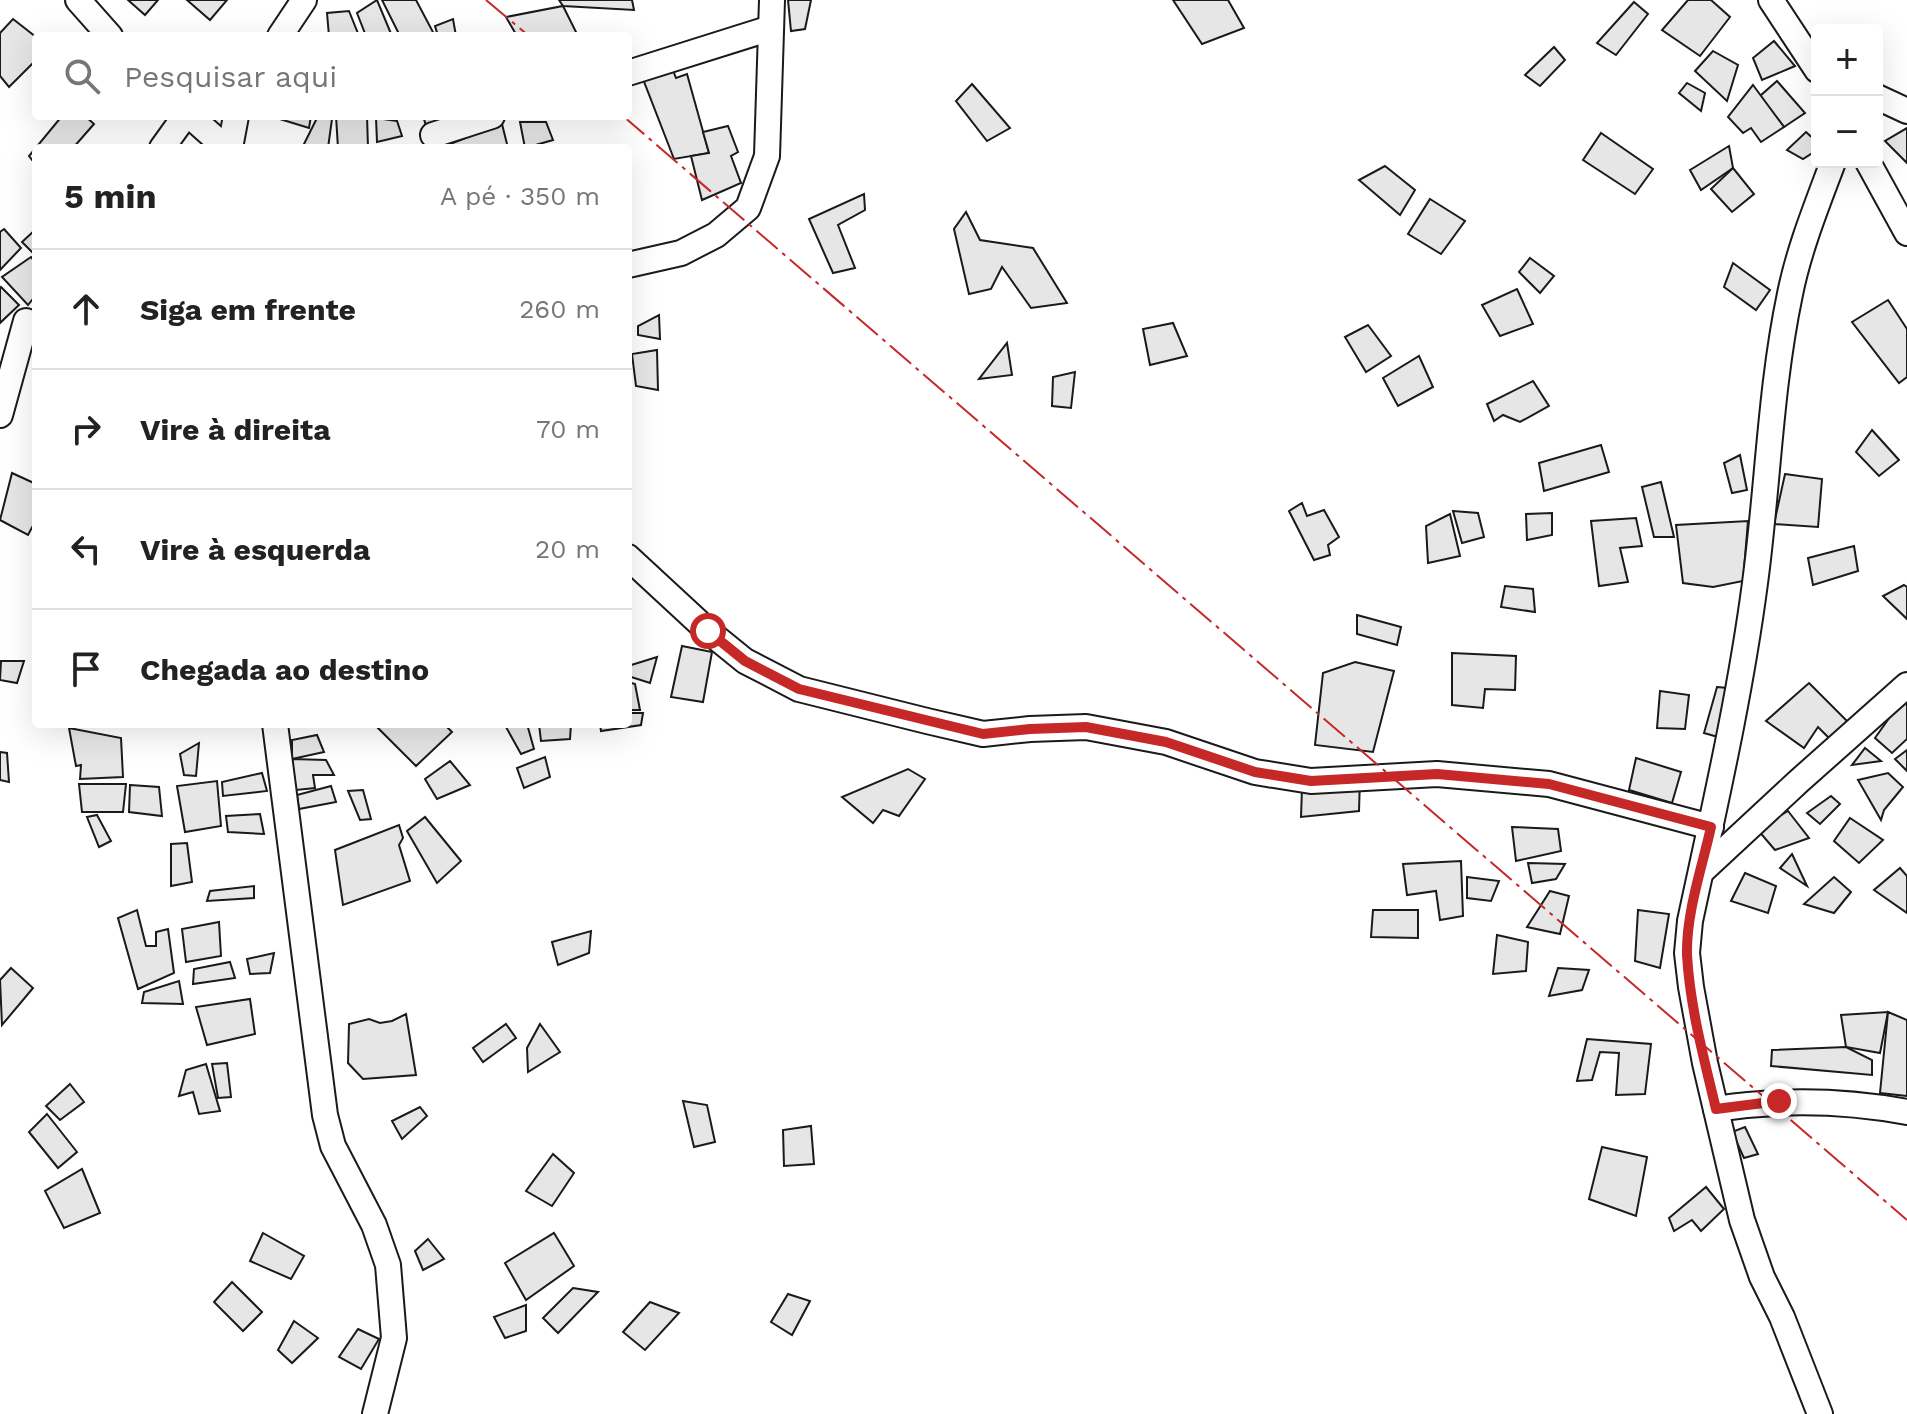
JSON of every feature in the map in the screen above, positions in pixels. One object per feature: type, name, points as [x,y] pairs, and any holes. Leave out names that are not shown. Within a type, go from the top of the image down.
[{"type":"street","points":[[78,0],[106,32]]},
{"type":"street","points":[[283,32],[304,0]]},
{"type":"street","points":[[632,264],[681,253],[716,235],[748,208],[767,156],[772,0]]},
{"type":"street","points":[[1771,0],[1811,61]]},
{"type":"street","points":[[632,72],[771,28]]},
{"type":"street","points":[[1883,100],[1907,111]]},
{"type":"street","points":[[165,144],[185,120]]},
{"type":"street","points":[[193,120],[223,144]]},
{"type":"street","points":[[229,144],[235,120]]},
{"type":"street","points":[[433,135],[480,120]]},
{"type":"street","points":[[1820,1414],[1782,1317],[1762,1277],[1742,1220],[1716,1109],[1687,953],[1690,921],[1731,730],[1755,582],[1790,292],[1831,168]]},
{"type":"street","points":[[1871,168],[1907,233]]},
{"type":"street","points":[[0,338],[31,316]]},
{"type":"street","points":[[0,415],[31,316]]},
{"type":"street","points":[[632,561],[745,661],[799,689],[983,734],[1086,727],[1166,742],[1255,772],[1311,781],[1437,774],[1549,784],[1711,827]]},
{"type":"street","points":[[1701,872],[1907,685]]},
{"type":"street","points":[[276,728],[325,1115],[333,1146],[374,1225],[388,1265],[394,1338],[375,1414]]},
{"type":"street","points":[[1716,1109],[1804,1100],[1907,1112]]},
{"type":"building","points":[[128,0],[158,0],[145,15]]},
{"type":"building","points":[[187,0],[227,0],[210,20]]},
{"type":"building","points":[[377,0],[390,32],[364,32],[357,13]]},
{"type":"building","points":[[382,0],[416,0],[433,32],[398,32]]},
{"type":"building","points":[[559,0],[632,0],[634,10],[563,6]]},
{"type":"building","points":[[788,0],[811,0],[805,29],[791,31]]},
{"type":"building","points":[[1173,0],[1228,0],[1244,28],[1202,44]]},
{"type":"building","points":[[1688,0],[1711,0],[1730,17],[1700,56],[1662,30]]},
{"type":"building","points":[[1634,2],[1648,14],[1616,55],[1597,43]]},
{"type":"building","points":[[563,6],[576,32],[515,32],[506,17]]},
{"type":"building","points":[[349,11],[357,32],[329,32],[327,13]]},
{"type":"building","points":[[13,19],[32,34],[32,64],[9,87],[0,76],[0,33]]},
{"type":"building","points":[[453,19],[455,32],[437,32],[435,26]]},
{"type":"building","points":[[1774,41],[1795,66],[1762,80],[1753,58]]},
{"type":"building","points":[[1554,47],[1565,60],[1540,86],[1525,75]]},
{"type":"building","points":[[1713,51],[1738,65],[1727,101],[1695,71]]},
{"type":"building","points":[[672,68],[676,78],[687,74],[709,153],[674,159],[643,79]]},
{"type":"building","points":[[1777,81],[1805,113],[1784,127],[1760,96]]},
{"type":"building","points":[[1687,83],[1705,93],[1701,111],[1679,93]]},
{"type":"building","points":[[972,84],[1010,128],[987,141],[956,101]]},
{"type":"building","points":[[1753,85],[1784,127],[1761,142],[1751,128],[1743,133],[1728,117]]},
{"type":"building","points":[[59,120],[90,120],[94,124],[76,144],[39,144]]},
{"type":"building","points":[[283,120],[310,120],[309,128]]},
{"type":"building","points":[[316,120],[332,120],[329,144],[304,144]]},
{"type":"building","points":[[336,120],[367,120],[368,144],[338,144]]},
{"type":"building","points":[[376,120],[397,121],[402,136],[377,142]]},
{"type":"building","points":[[424,120],[453,120],[427,129]]},
{"type":"building","points":[[520,122],[546,122],[553,140],[524,144]]},
{"type":"building","points":[[502,124],[507,144],[450,144]]},
{"type":"building","points":[[728,126],[738,152],[731,156],[741,183],[702,200],[691,156],[709,153],[703,132]]},
{"type":"building","points":[[1907,128],[1907,163],[1885,141]]},
{"type":"building","points":[[1806,132],[1811,137],[1811,154],[1803,159],[1787,150]]},
{"type":"building","points":[[1601,133],[1653,169],[1635,194],[1583,160]]},
{"type":"building","points":[[1729,146],[1733,168],[1701,190],[1690,170]]},
{"type":"building","points":[[1385,166],[1415,190],[1400,215],[1359,180]]},
{"type":"building","points":[[1733,168],[1754,194],[1732,212],[1711,189]]},
{"type":"building","points":[[864,194],[865,210],[838,225],[855,268],[833,273],[809,219]]},
{"type":"building","points":[[1430,199],[1465,221],[1441,254],[1408,234]]},
{"type":"building","points":[[966,212],[980,240],[1033,248],[1067,303],[1031,308],[1002,267],[991,289],[969,294],[954,229]]},
{"type":"building","points":[[4,229],[21,248],[0,270],[0,232]]},
{"type":"building","points":[[32,233],[32,252],[22,242]]},
{"type":"building","points":[[31,257],[32,300],[28,305],[2,277]]},
{"type":"building","points":[[1530,258],[1554,276],[1540,293],[1519,272]]},
{"type":"building","points":[[1733,263],[1770,290],[1756,310],[1724,287]]},
{"type":"building","points":[[0,288],[19,305],[0,323]]},
{"type":"building","points":[[1517,289],[1533,324],[1500,336],[1482,305]]},
{"type":"building","points":[[1888,300],[1907,329],[1907,377],[1899,383],[1852,322]]},
{"type":"building","points":[[659,315],[660,339],[638,335],[638,326]]},
{"type":"building","points":[[1173,323],[1187,356],[1150,365],[1143,329]]},
{"type":"building","points":[[1368,325],[1391,356],[1366,372],[1345,337]]},
{"type":"building","points":[[1007,343],[1012,375],[979,379]]},
{"type":"building","points":[[657,350],[658,390],[636,386],[632,354]]},
{"type":"building","points":[[1419,356],[1433,387],[1398,406],[1383,378]]},
{"type":"building","points":[[1075,372],[1071,408],[1052,406],[1053,377]]},
{"type":"building","points":[[1533,381],[1549,406],[1520,422],[1503,415],[1494,421],[1487,404]]},
{"type":"building","points":[[1872,430],[1899,460],[1879,476],[1856,452]]},
{"type":"building","points":[[1601,445],[1609,472],[1544,491],[1539,463]]},
{"type":"building","points":[[1740,455],[1747,490],[1732,493],[1724,463]]},
{"type":"building","points":[[12,473],[32,482],[32,528],[28,535],[0,520]]},
{"type":"building","points":[[1785,474],[1822,479],[1818,527],[1774,524]]},
{"type":"building","points":[[1661,482],[1674,537],[1654,537],[1642,487]]},
{"type":"building","points":[[1302,503],[1307,516],[1324,510],[1339,537],[1328,545],[1330,555],[1314,560],[1289,511]]},
{"type":"building","points":[[1453,511],[1478,513],[1484,537],[1462,543]]},
{"type":"building","points":[[1552,513],[1552,535],[1527,540],[1526,514]]},
{"type":"building","points":[[1450,514],[1460,556],[1428,563],[1426,526]]},
{"type":"building","points":[[1636,518],[1642,546],[1620,548],[1628,582],[1599,586],[1591,521]]},
{"type":"building","points":[[1748,521],[1743,581],[1713,587],[1683,583],[1676,525]]},
{"type":"building","points":[[1854,546],[1858,571],[1813,585],[1808,558]]},
{"type":"building","points":[[1904,585],[1907,587],[1907,619],[1883,596]]},
{"type":"building","points":[[1505,586],[1533,589],[1535,612],[1501,607]]},
{"type":"building","points":[[1357,615],[1401,627],[1397,645],[1357,634]]},
{"type":"building","points":[[682,646],[712,652],[703,702],[671,697]]},
{"type":"building","points":[[1452,653],[1516,656],[1515,690],[1485,689],[1483,708],[1452,705]]},
{"type":"building","points":[[657,657],[650,683],[632,677],[632,665]]},
{"type":"building","points":[[1,661],[24,661],[17,683],[0,680]]},
{"type":"building","points":[[1355,662],[1394,671],[1373,752],[1315,745],[1323,673]]},
{"type":"building","points":[[632,683],[635,684],[640,710],[632,710]]},
{"type":"building","points":[[1809,683],[1847,721],[1830,739],[1818,727],[1804,748],[1766,721]]},
{"type":"building","points":[[1717,687],[1738,689],[1725,739],[1704,733]]},
{"type":"building","points":[[1660,691],[1689,695],[1685,729],[1657,728]]},
{"type":"building","points":[[1902,700],[1907,705],[1907,739],[1892,753],[1875,738]]},
{"type":"building","points":[[632,713],[643,713],[641,725],[632,726]]},
{"type":"building","points":[[69,728],[121,738],[123,777],[80,779],[81,765],[76,766]]},
{"type":"building","points":[[378,728],[448,728],[452,732],[416,766]]},
{"type":"building","points":[[507,728],[528,728],[534,749],[521,754]]},
{"type":"building","points":[[539,728],[571,728],[570,739],[541,741]]},
{"type":"building","points":[[317,735],[324,752],[292,759],[292,740]]},
{"type":"building","points":[[199,743],[196,776],[184,775],[180,754]]},
{"type":"building","points":[[1865,748],[1881,761],[1852,765]]},
{"type":"building","points":[[1907,750],[1907,771],[1895,759]]},
{"type":"building","points":[[0,752],[7,753],[9,782],[0,780]]},
{"type":"building","points":[[545,757],[550,777],[524,788],[517,768]]},
{"type":"building","points":[[1636,758],[1681,772],[1672,803],[1629,790]]},
{"type":"building","points":[[292,759],[326,760],[334,775],[313,775],[315,788],[296,790]]},
{"type":"building","points":[[450,761],[470,785],[437,799],[425,779]]},
{"type":"building","points":[[908,769],[925,779],[899,816],[883,810],[873,823],[842,797]]},
{"type":"building","points":[[262,773],[267,791],[223,796],[222,782]]},
{"type":"building","points":[[1888,773],[1903,787],[1884,810],[1881,820],[1858,780]]},
{"type":"building","points":[[1360,778],[1359,811],[1301,817],[1302,788]]},
{"type":"building","points":[[217,781],[221,826],[185,832],[177,786]]},
{"type":"building","points":[[79,784],[126,784],[123,812],[82,812]]},
{"type":"building","points":[[130,785],[159,787],[162,816],[129,812]]},
{"type":"building","points":[[331,786],[336,802],[299,809],[297,795]]},
{"type":"building","points":[[363,790],[371,819],[360,820],[348,791]]},
{"type":"building","points":[[1831,796],[1840,804],[1820,824],[1807,813]]},
{"type":"building","points":[[1788,811],[1809,838],[1775,850],[1757,829]]},
{"type":"building","points":[[260,814],[264,834],[228,832],[226,816]]},
{"type":"building","points":[[97,815],[111,841],[99,847],[87,817]]},
{"type":"building","points":[[425,817],[461,861],[437,883],[407,831]]},
{"type":"building","points":[[1850,818],[1883,840],[1859,863],[1834,841]]},
{"type":"building","points":[[399,825],[403,838],[399,845],[410,881],[343,905],[335,850]]},
{"type":"building","points":[[1512,827],[1558,829],[1561,851],[1516,861]]},
{"type":"building","points":[[187,843],[192,882],[171,886],[171,844]]},
{"type":"building","points":[[1792,854],[1807,886],[1780,868]]},
{"type":"building","points":[[1461,861],[1463,916],[1440,920],[1436,891],[1407,895],[1403,864]]},
{"type":"building","points":[[1528,863],[1565,864],[1556,879],[1532,883]]},
{"type":"building","points":[[1900,868],[1907,876],[1907,913],[1874,890]]},
{"type":"building","points":[[1745,873],[1776,886],[1768,913],[1731,901]]},
{"type":"building","points":[[1467,877],[1499,881],[1491,901],[1467,898]]},
{"type":"building","points":[[1834,877],[1851,892],[1834,913],[1804,904]]},
{"type":"building","points":[[254,886],[254,898],[207,901],[210,891]]},
{"type":"building","points":[[1550,891],[1569,896],[1560,934],[1527,927]]},
{"type":"building","points":[[137,910],[146,946],[156,946],[156,932],[168,929],[174,973],[138,989],[118,918]]},
{"type":"building","points":[[1373,910],[1418,910],[1418,938],[1371,937]]},
{"type":"building","points":[[1638,910],[1669,914],[1660,968],[1635,961]]},
{"type":"building","points":[[219,922],[221,956],[186,962],[182,929]]},
{"type":"building","points":[[591,931],[589,953],[558,965],[552,942]]},
{"type":"building","points":[[1497,935],[1528,942],[1526,971],[1493,974]]},
{"type":"building","points":[[274,953],[270,973],[250,974],[247,959]]},
{"type":"building","points":[[230,962],[235,978],[193,984],[194,969]]},
{"type":"building","points":[[11,968],[33,988],[2,1025],[0,980]]},
{"type":"building","points":[[1558,968],[1589,970],[1582,990],[1549,996]]},
{"type":"building","points":[[179,981],[183,1004],[142,1003],[144,992]]},
{"type":"building","points":[[250,999],[255,1034],[207,1045],[196,1007]]},
{"type":"building","points":[[1888,1012],[1880,1053],[1846,1047],[1841,1015]]},
{"type":"building","points":[[1888,1012],[1907,1020],[1907,1096],[1880,1093]]},
{"type":"building","points":[[406,1014],[416,1075],[363,1079],[348,1063],[349,1024],[369,1019],[380,1023],[392,1021]]},
{"type":"building","points":[[506,1024],[516,1038],[483,1062],[473,1048]]},
{"type":"building","points":[[540,1024],[560,1052],[528,1072],[527,1048]]},
{"type":"building","points":[[1587,1039],[1651,1044],[1645,1094],[1616,1095],[1619,1053],[1600,1052],[1592,1080],[1577,1081]]},
{"type":"building","points":[[1846,1047],[1872,1060],[1872,1075],[1771,1066],[1772,1050]]},
{"type":"building","points":[[227,1063],[231,1097],[218,1098],[212,1064]]},
{"type":"building","points":[[206,1064],[220,1111],[199,1114],[193,1092],[179,1096],[186,1070]]},
{"type":"building","points":[[70,1084],[84,1102],[60,1120],[46,1106]]},
{"type":"building","points":[[683,1101],[707,1105],[715,1142],[694,1147]]},
{"type":"building","points":[[420,1107],[427,1116],[402,1139],[392,1121]]},
{"type":"building","points":[[47,1114],[77,1152],[58,1168],[29,1132]]},
{"type":"building","points":[[811,1126],[814,1164],[784,1166],[783,1130]]},
{"type":"building","points":[[1745,1127],[1758,1154],[1744,1158],[1732,1132]]},
{"type":"building","points":[[1602,1147],[1647,1157],[1636,1216],[1589,1199]]},
{"type":"building","points":[[553,1154],[574,1173],[552,1206],[526,1191]]},
{"type":"building","points":[[82,1169],[100,1213],[64,1228],[45,1191]]},
{"type":"building","points":[[1706,1187],[1724,1209],[1701,1231],[1692,1220],[1674,1231],[1669,1218]]},
{"type":"building","points":[[263,1233],[304,1256],[291,1279],[250,1261]]},
{"type":"building","points":[[554,1233],[574,1266],[526,1300],[505,1263]]},
{"type":"building","points":[[428,1239],[444,1259],[423,1270],[415,1251]]},
{"type":"building","points":[[232,1282],[262,1312],[243,1331],[214,1302]]},
{"type":"building","points":[[573,1288],[598,1292],[558,1333],[543,1318]]},
{"type":"building","points":[[788,1294],[810,1301],[792,1335],[771,1322]]},
{"type":"building","points":[[650,1302],[679,1313],[645,1350],[623,1332]]},
{"type":"building","points":[[526,1305],[526,1331],[505,1338],[494,1317]]},
{"type":"building","points":[[294,1321],[318,1338],[292,1363],[278,1350]]},
{"type":"building","points":[[358,1329],[379,1339],[361,1369],[339,1357]]},
{"type":"power","points":[[486,0],[524,32]]},
{"type":"power","points":[[628,120],[1907,1220]]},
{"type":"route","points":[[708,631],[745,661],[799,689],[983,734],[1086,727],[1166,742],[1255,772],[1311,781],[1437,774],[1549,784],[1711,827],[1690,921],[1687,953],[1705,1063],[1716,1109],[1779,1101]]}]
